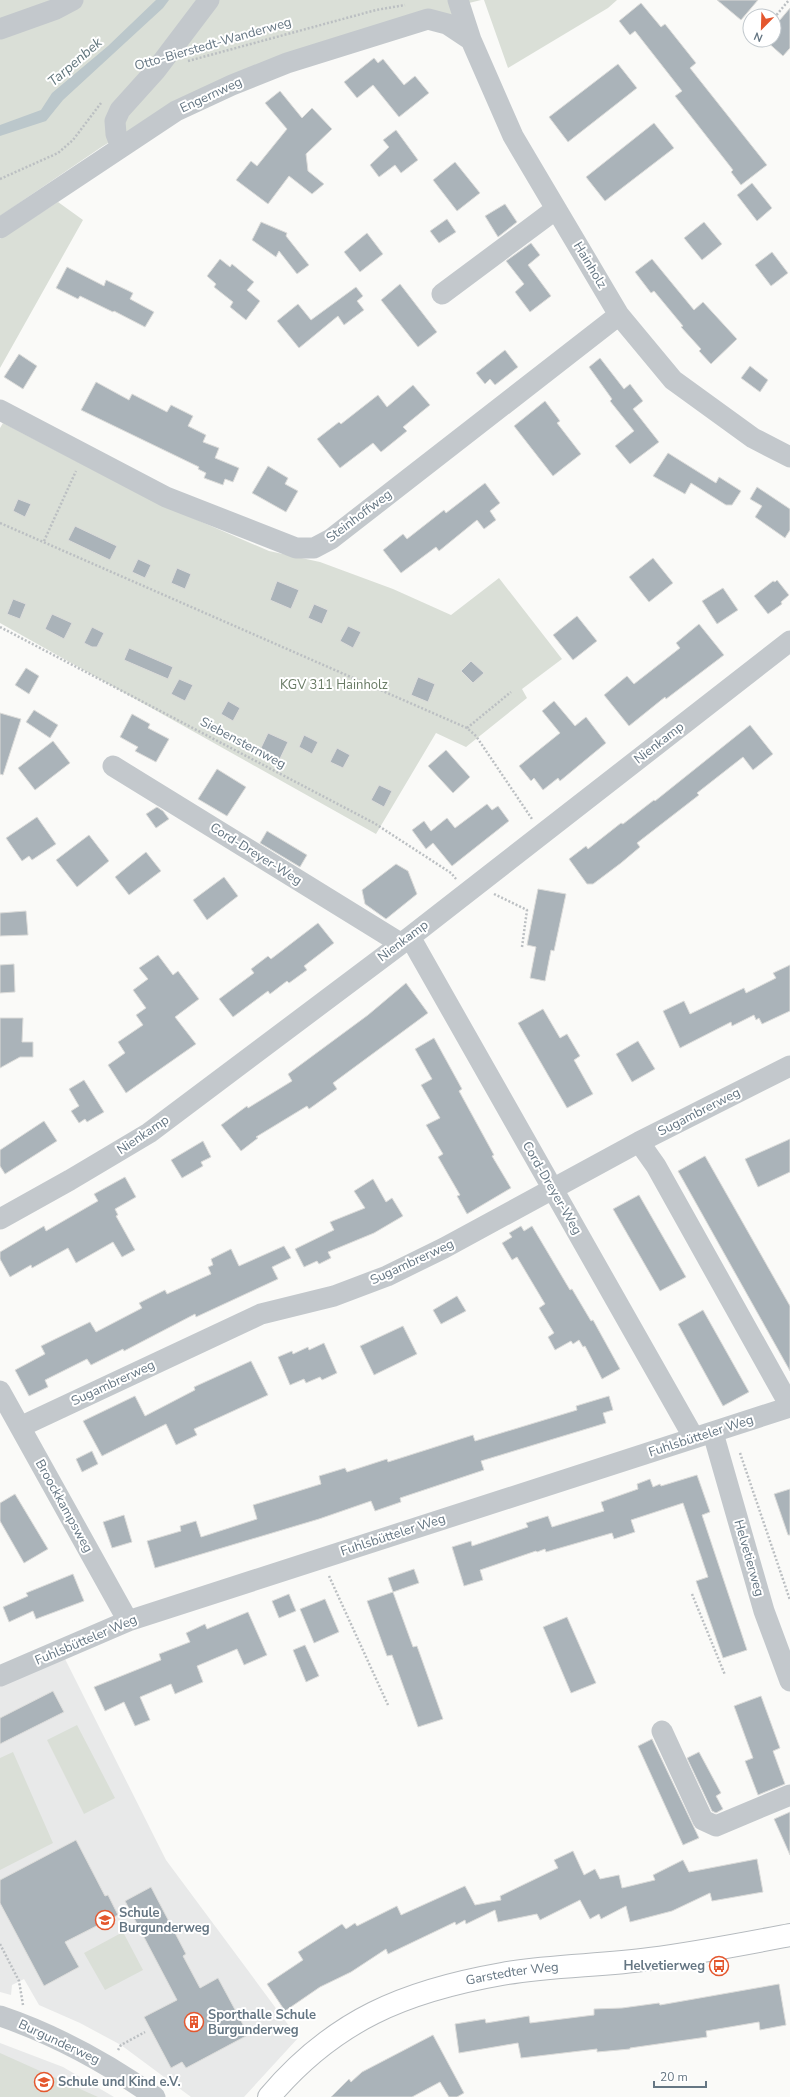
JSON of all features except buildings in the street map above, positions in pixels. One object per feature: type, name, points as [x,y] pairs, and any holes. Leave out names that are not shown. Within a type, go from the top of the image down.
[{"type":"main road","name":"Garstedter Weg","points":[[269,2097],[298,2067],[327,2042],[373,2012],[411,1996],[433,1989],[503,1974],[649,1959],[790,1936]]},
{"type":"street","points":[[0,29],[56,9],[73,0]]},
{"type":"street","points":[[121,147],[116,134],[115,121],[120,110],[156,70],[209,0]]},
{"type":"street","name":"Hainholz","points":[[458,0],[471,40],[513,136],[619,315],[673,380],[753,438],[790,457]]},
{"type":"street","name":"Engernweg","points":[[0,228],[176,111],[232,85],[287,63],[428,19],[447,24],[471,40]]},
{"type":"street","points":[[442,294],[556,209]]},
{"type":"street","name":"Steinhoffweg","points":[[1,412],[84,453],[166,497],[296,548],[314,548],[337,534],[619,315]]},
{"type":"street","name":"Nienkamp","points":[[0,1219],[70,1180],[149,1132],[405,940],[790,641]]},
{"type":"street","name":"Cord-Dreyer-Weg","points":[[113,766],[405,940],[552,1189],[713,1432]]},
{"type":"street","name":"Sugambrerweg","points":[[20,1426],[261,1314],[334,1296],[387,1276],[444,1248],[639,1142],[790,1066]]},
{"type":"street","points":[[639,1142],[656,1166],[790,1406]]},
{"type":"street","name":"Broockkampsweg","points":[[0,1391],[128,1621]]},
{"type":"street","name":"Fuhlsbütteler Weg","points":[[0,1676],[128,1621],[790,1406]]},
{"type":"street","name":"Helvetierweg","points":[[713,1432],[764,1611],[790,1681]]},
{"type":"street","points":[[662,1731],[703,1820],[716,1826],[790,1796]]},
{"type":"street","name":"Burgunderweg","points":[[0,2016],[49,2035],[105,2063],[155,2097]]},
{"type":"path","points":[[782,8],[789,0]]},
{"type":"path","name":"Otto-Bierstedt-Wanderweg","points":[[186,61],[376,10],[411,3]]},
{"type":"path","points":[[0,179],[58,153],[73,140],[107,98]]},
{"type":"path","points":[[44,541],[84,453]]},
{"type":"path","points":[[0,523],[44,541],[467,728],[476,736],[542,833]]},
{"type":"path","name":"Siebensternweg","points":[[0,627],[374,823],[451,873],[471,888]]},
{"type":"path","points":[[467,728],[511,692]]},
{"type":"path","points":[[471,888],[527,910],[522,947]]},
{"type":"path","points":[[713,1432],[790,1600]]},
{"type":"path","points":[[321,1558],[388,1705]]},
{"type":"path","points":[[692,1594],[724,1675]]},
{"type":"path","points":[[0,1944],[19,1981],[23,2007]]},
{"type":"path","points":[[117,2052],[121,2045],[145,2032]]},
{"type":"shaded area","points":[[156,0],[169,0],[163,8],[63,100],[46,121],[0,136],[0,125],[41,110],[52,93],[108,46]]},
{"type":"shaded area","name":"Schule Burgunderweg","points":[[64,1657],[166,1860],[298,2038],[244,2097],[191,2097],[121,2045],[80,2023],[39,2005],[24,1979],[12,1985],[11,1995],[0,1992],[0,1686]]},
{"type":"shaded area","name":"Schule und Kind e.V.","points":[[0,2043],[63,2067],[114,2097],[0,2097]]},
{"type":"green space","points":[[0,0],[481,0],[457,6],[452,16],[171,106],[103,146],[0,216]]},
{"type":"green space","points":[[484,0],[617,0],[608,8],[508,68]]},
{"type":"green space","points":[[58,202],[83,220],[0,368],[0,239]]},
{"type":"green space","name":"KGV 311 Hainholz","points":[[3,423],[151,500],[269,551],[320,562],[393,589],[451,615],[499,578],[562,659],[522,689],[527,698],[466,747],[436,733],[376,834],[0,623],[0,428]]},
{"type":"green space","points":[[77,1725],[115,1798],[84,1814],[47,1740]]},
{"type":"green space","points":[[13,1752],[53,1843],[0,1870],[0,1758]]},
{"type":"green space","points":[[123,1932],[143,1970],[105,1990],[84,1953]]},
{"type":"green space","name":"Schule und Kind e.V.","points":[[0,2053],[98,2097],[0,2097]]},
{"type":"place","name":"Schule Burgunderweg","points":[[105,1920]]},
{"type":"place","name":"Helvetierweg","points":[[719,1966]]},
{"type":"place","name":"Sporthalle Schule Burgunderweg","points":[[194,2022]]},
{"type":"place","name":"Schule und Kind e.V.","points":[[44,2082]]},
{"type":"water label","name":"Tarpenbek","points":[[75,62]]}]
